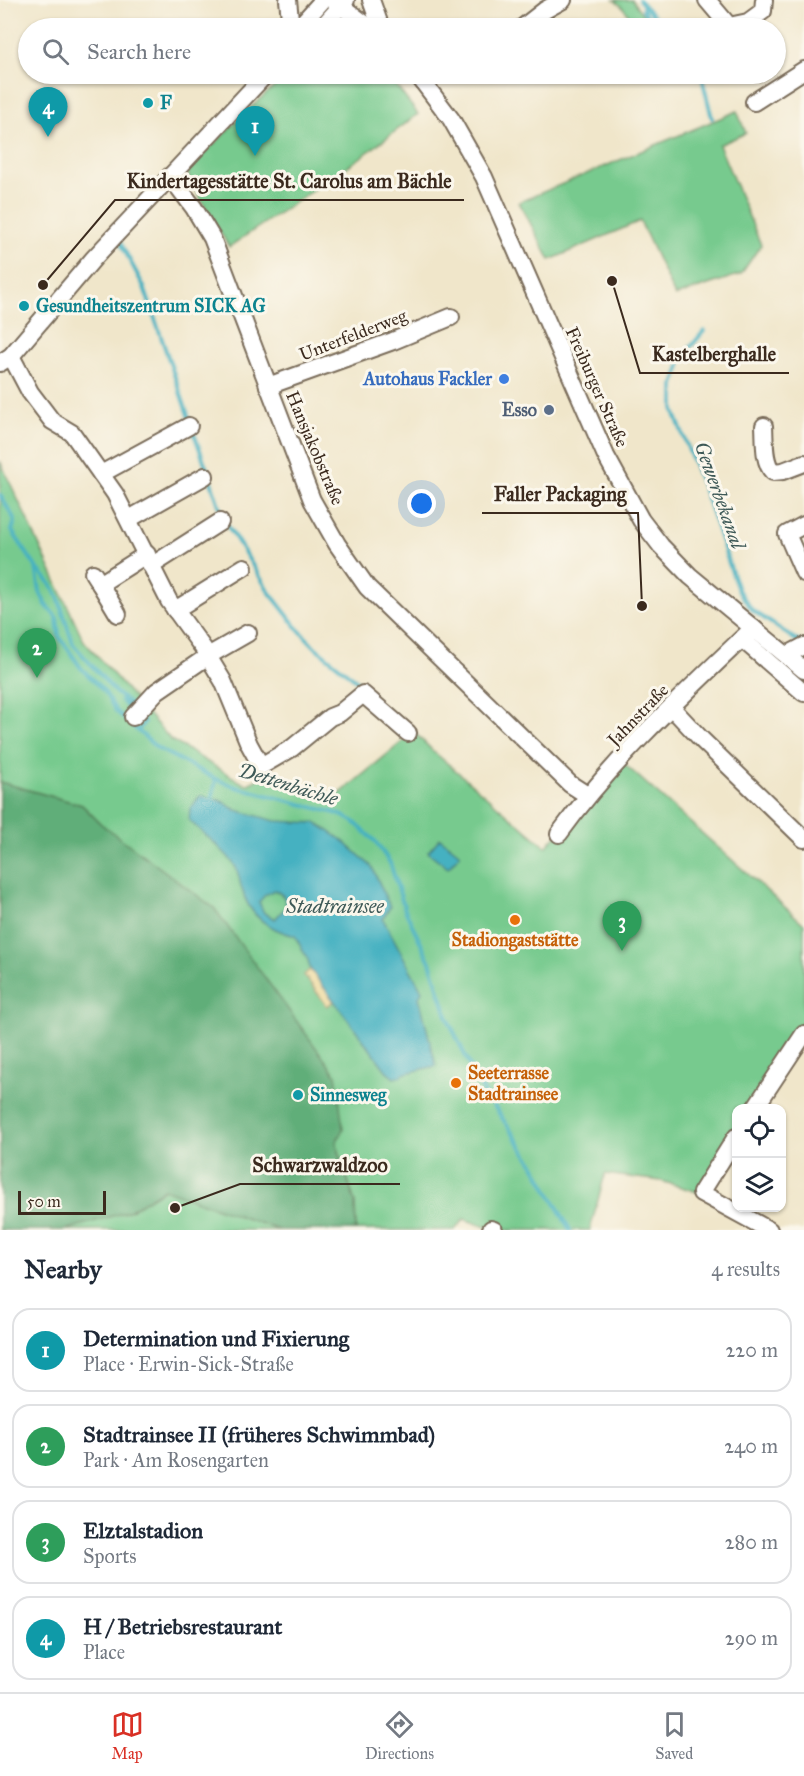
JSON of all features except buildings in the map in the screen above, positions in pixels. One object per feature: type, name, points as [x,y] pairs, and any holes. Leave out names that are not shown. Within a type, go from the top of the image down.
[{"type":"street","points":[[288,0],[290,18]]},
{"type":"street","points":[[307,18],[323,0]]},
{"type":"street","points":[[370,0],[377,18]]},
{"type":"street","points":[[534,18],[563,0]]},
{"type":"street","points":[[707,0],[722,18]]},
{"type":"street","points":[[753,18],[763,11],[764,0]]},
{"type":"street","points":[[328,18],[340,2],[358,18]]},
{"type":"street","points":[[786,82],[804,70]]},
{"type":"street","points":[[257,84],[124,225],[5,360],[52,420],[72,433],[115,494],[175,610],[223,681],[249,744],[261,766],[285,752],[363,694],[408,733]]},
{"type":"street","name":"Freiburger Straße","points":[[425,84],[451,119],[480,168],[606,456],[640,520],[660,546],[804,693]]},
{"type":"street","points":[[754,102],[782,84]]},
{"type":"street","name":"Hansjakobstraße","points":[[170,176],[194,208],[212,238],[312,500],[337,544],[367,587],[570,784],[587,795]]},
{"type":"street","name":"Unterfelderweg","points":[[268,386],[375,348],[451,317]]},
{"type":"street","points":[[100,474],[189,426]]},
{"type":"street","points":[[764,426],[767,462],[770,470],[783,471],[804,463]]},
{"type":"street","points":[[129,519],[205,476]]},
{"type":"street","points":[[118,614],[97,578],[149,560],[220,522]]},
{"type":"street","points":[[804,525],[787,534],[804,573]]},
{"type":"street","points":[[175,610],[244,567]]},
{"type":"street","points":[[133,717],[157,691],[208,656],[248,633]]},
{"type":"street","name":"Freiburger Straße","points":[[747,634],[796,650],[804,670]]},
{"type":"street","name":"Jahnstraße","points":[[558,834],[587,795],[747,634]]},
{"type":"street","points":[[672,708],[804,839]]},
{"type":"street","points":[[758,1104],[804,1034]]},
{"type":"street","points":[[732,1142],[695,1191],[770,1230]]},
{"type":"green space","points":[[614,0],[632,0],[646,18],[631,18]]},
{"type":"green space","points":[[277,84],[395,84],[418,114],[360,158],[229,247],[191,183],[187,171]]},
{"type":"green space","points":[[737,111],[746,133],[719,145],[761,245],[741,274],[675,296],[640,221],[550,260],[519,202]]},
{"type":"green space","points":[[0,461],[84,641],[171,740],[246,785],[270,773],[280,783],[337,796],[414,732],[434,752],[546,847],[621,761],[804,924],[804,1029],[757,1104],[732,1104],[732,1143],[701,1193],[661,1181],[605,1174],[590,1230],[494,1230],[464,1219],[455,1230],[356,1230],[355,1203],[336,1141],[268,985],[214,908],[101,824],[82,805],[0,782]]},
{"type":"green space","points":[[0,782],[82,805],[101,824],[214,908],[336,1075],[343,1129],[336,1142],[355,1203],[356,1230],[279,1230],[164,1189],[129,1211],[65,1230],[0,1230]]},
{"type":"green space","points":[[164,1189],[279,1230],[65,1230],[129,1211]]},
{"type":"sand","points":[[313,967],[338,998],[327,1006],[304,975]]},
{"type":"water","name":"Stadtrainsee","points":[[200,796],[220,800],[236,810],[275,821],[316,823],[342,840],[372,867],[390,907],[383,919],[422,991],[419,997],[436,1066],[394,1078],[388,1073],[310,969],[308,960],[295,936],[277,930],[255,914],[245,899],[235,866],[189,820],[190,809]],"holes":[[[274,890],[283,897],[286,907],[275,919],[264,913],[259,902],[265,895]]]},
{"type":"water","points":[[440,838],[460,854],[448,868],[428,852]]},
{"type":"waterway","name":"Gewerbekanal","points":[[639,0],[656,18]]},
{"type":"waterway","name":"Gewerbekanal","points":[[643,5],[648,18]]},
{"type":"waterway","name":"Gewerbekanal","points":[[704,84],[712,118]]},
{"type":"waterway","points":[[119,240],[144,287],[190,421]]},
{"type":"waterway","name":"Gewerbekanal","points":[[704,331],[683,356],[674,385],[674,411],[738,590],[752,610],[799,642]]},
{"type":"waterway","points":[[192,428],[208,472]]},
{"type":"waterway","points":[[210,479],[224,520],[270,593],[316,648],[366,688]]},
{"type":"waterway","name":"Dettenbächle","points":[[0,495],[15,520],[12,531],[36,567],[40,592],[46,605],[57,618],[59,636],[81,668],[104,691],[116,711],[157,748],[216,779],[236,787],[339,814],[353,821],[375,841],[390,863],[405,910],[430,962],[448,1019],[477,1081],[534,1165],[570,1230]]},
{"type":"waterway","name":"Dettenbächle","points":[[37,568],[58,597],[73,644],[116,693],[134,707]]},
{"type":"waterway","points":[[121,700],[131,711]]},
{"type":"waterway","points":[[138,731],[144,722],[142,717]]},
{"type":"waterway","points":[[212,798],[216,779]]},
{"type":"place","name":"F","points":[[148,103]]},
{"type":"place","name":"H / Betriebsrestaurant","points":[[48,137]]},
{"type":"place","name":"Determination und Fixierung","points":[[255,156]]},
{"type":"place","name":"Kastelberghalle","points":[[612,281]]},
{"type":"place","name":"Kindertagesstätte St. Carolus am Bächle","points":[[43,285]]},
{"type":"place","name":"Gesundheitszentrum SICK AG","points":[[24,306]]},
{"type":"place","name":"Autohaus Fackler","points":[[504,379]]},
{"type":"place","name":"Esso","points":[[549,410]]},
{"type":"place","name":"Faller Packaging","points":[[642,606]]},
{"type":"place","name":"Stadtrainsee II (früheres Schwimmbad)","points":[[37,678]]},
{"type":"place","name":"Stadiongaststätte","points":[[515,920]]},
{"type":"place","name":"Elztalstadion","points":[[622,951]]},
{"type":"place","name":"Seeterrasse Stadtrainsee","points":[[456,1083]]},
{"type":"place","name":"Sinnesweg","points":[[298,1095]]},
{"type":"place","name":"Schwarzwaldzoo","points":[[175,1208]]}]
